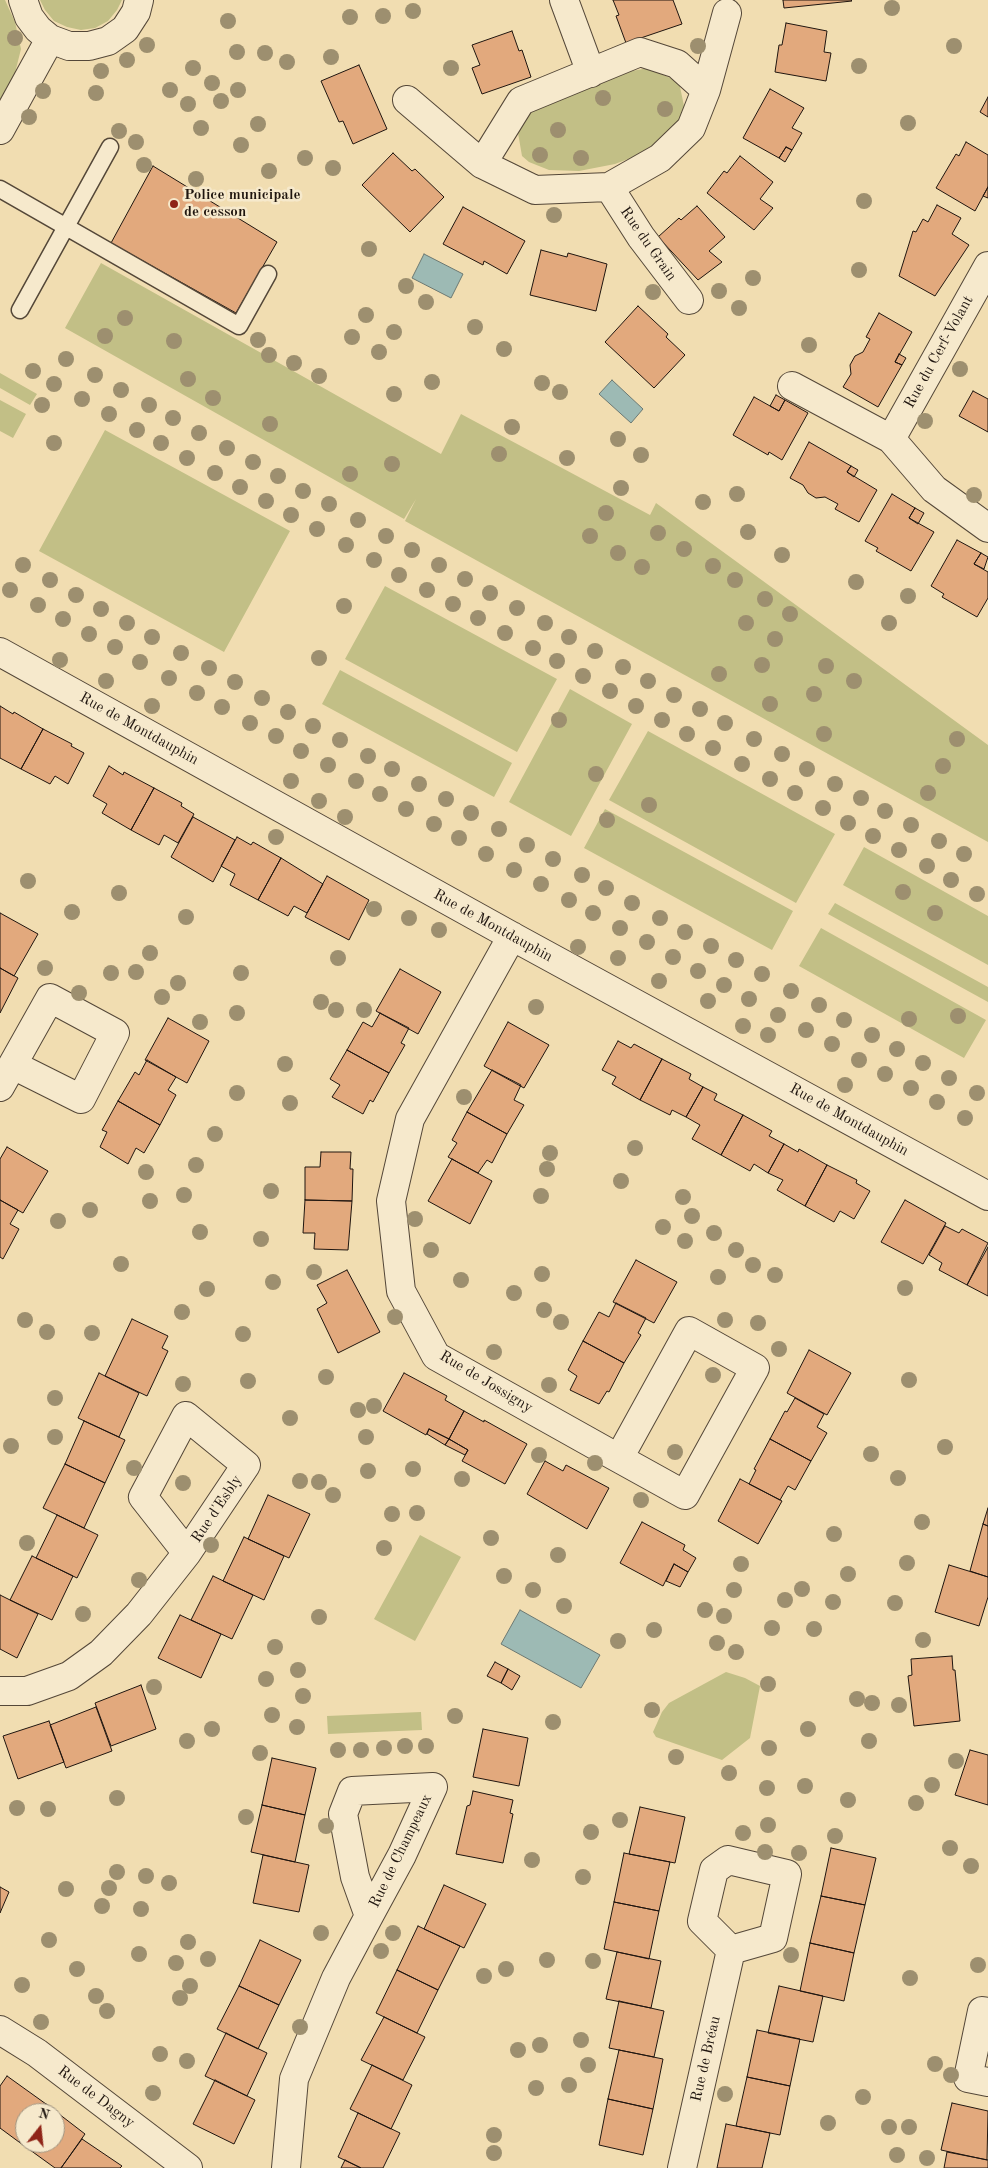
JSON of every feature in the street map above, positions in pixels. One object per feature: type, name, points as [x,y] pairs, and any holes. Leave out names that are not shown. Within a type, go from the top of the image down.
[{"type":"street","points":[[22,0],[29,17],[38,29],[50,39],[69,46],[89,46],[108,41],[125,29],[136,12],[139,0]]},
{"type":"street","points":[[564,0],[591,73]]},
{"type":"street","points":[[407,100],[482,164],[535,190],[609,187],[660,158],[690,128],[706,90],[727,13]]},
{"type":"street","points":[[0,130],[50,39]]},
{"type":"street","points":[[482,164],[521,101],[640,52],[677,64],[706,90]]},
{"type":"street","name":"Rue du Grain","points":[[609,187],[641,237],[689,300]]},
{"type":"street","name":"Rue du Cerf-Volant","points":[[891,439],[988,266]]},
{"type":"street","points":[[792,386],[891,439],[934,489],[988,528]]},
{"type":"street","name":"Rue de Montdauphin","points":[[0,652],[512,936],[988,1196]]},
{"type":"street","name":"Rue de Jossigny","points":[[512,936],[410,1119],[391,1202],[401,1291],[436,1356],[619,1458],[685,1494],[755,1368],[689,1331],[619,1458]]},
{"type":"street","name":"Rue d'Esbly","points":[[0,1691],[27,1691],[70,1676],[101,1653],[139,1614],[187,1552]]},
{"type":"street","name":"Rue de Champeaux","points":[[286,2168],[294,2079],[336,1978],[370,1916],[402,1855],[432,1787],[352,1791],[342,1814],[355,1876],[370,1916]]},
{"type":"street","name":"Rue de Bréau","points":[[682,2168],[731,1950]]},
{"type":"street","points":[[988,2012],[982,2011],[968,2078],[988,2082]]},
{"type":"street","name":"Rue de Dagny","points":[[0,2030],[37,2052],[188,2168]]},
{"type":"lane","points":[[20,310],[110,147]]},
{"type":"lane","points":[[0,189],[239,326],[268,274]]},
{"type":"shaded area","points":[[0,0],[5,0],[15,22],[21,49],[15,73],[0,102]]},
{"type":"shaded area","points":[[40,0],[122,0],[108,21],[95,28],[81,30],[67,27],[54,21]]},
{"type":"shaded area","points":[[648,68],[679,82],[684,106],[681,119],[671,131],[653,145],[636,156],[615,164],[579,171],[549,170],[529,162],[522,156],[518,133],[520,122],[527,111],[632,71]]},
{"type":"shaded area","points":[[101,263],[441,454],[461,414],[650,515],[656,503],[988,745],[988,842],[405,521],[416,499],[404,519],[65,328]]},
{"type":"shaded area","points":[[0,373],[37,394],[30,405],[0,388]]},
{"type":"shaded area","points":[[0,400],[26,414],[13,438],[0,431]]},
{"type":"shaded area","points":[[105,430],[290,531],[224,652],[39,551]]},
{"type":"shaded area","points":[[385,586],[557,679],[517,752],[345,659]]},
{"type":"shaded area","points":[[340,670],[512,763],[494,797],[322,704]]},
{"type":"shaded area","points":[[570,689],[632,724],[571,836],[509,802]]},
{"type":"shaded area","points":[[648,731],[835,834],[796,903],[609,800]]},
{"type":"shaded area","points":[[605,809],[793,911],[772,950],[584,848]]},
{"type":"shaded area","points":[[864,847],[988,916],[988,965],[843,885]]},
{"type":"shaded area","points":[[835,903],[988,987],[988,1002],[828,914]]},
{"type":"shaded area","points":[[821,928],[986,1020],[964,1058],[799,966]]},
{"type":"shaded area","points":[[420,1535],[461,1557],[415,1641],[374,1619]]},
{"type":"shaded area","points":[[726,1672],[745,1678],[760,1686],[750,1738],[722,1760],[656,1737],[653,1732],[662,1712],[669,1703]]},
{"type":"shaded area","points":[[421,1712],[422,1730],[328,1734],[327,1716]]},
{"type":"water","points":[[424,254],[463,274],[451,298],[412,278]]},
{"type":"water","points":[[612,380],[643,409],[631,423],[599,394]]},
{"type":"water","points":[[520,1610],[600,1655],[581,1688],[501,1644]]},
{"type":"building","points":[[613,0],[673,0],[682,24],[626,43],[616,16],[619,15]]},
{"type":"building","points":[[783,0],[851,0],[852,1],[784,8]]},
{"type":"building","points":[[786,23],[827,31],[824,52],[831,53],[826,81],[775,72],[779,45],[782,45]]},
{"type":"building","points":[[512,31],[519,51],[522,50],[531,77],[482,94],[472,68],[480,65],[472,45]]},
{"type":"building","points":[[359,65],[387,129],[353,144],[343,121],[339,122],[321,81]]},
{"type":"building","points":[[770,89],[804,108],[792,128],[802,133],[792,150],[786,147],[779,158],[743,138]]},
{"type":"building","points":[[988,97],[988,117],[980,112]]},
{"type":"building","points":[[966,142],[988,155],[988,187],[975,211],[936,188],[956,154],[959,156]]},
{"type":"building","points":[[786,147],[792,150],[785,162],[779,158]]},
{"type":"building","points":[[393,153],[412,171],[415,169],[444,197],[410,232],[362,185]]},
{"type":"building","points":[[740,156],[773,182],[760,199],[773,208],[754,230],[707,193],[724,171],[727,173]]},
{"type":"building","name":"Police municipale de cesson","points":[[153,166],[277,242],[236,313],[111,243]]},
{"type":"building","points":[[988,187],[988,198],[983,196]]},
{"type":"building","points":[[937,205],[961,218],[952,234],[969,245],[935,296],[899,276],[913,231],[916,232],[923,219],[928,222]]},
{"type":"building","points":[[697,206],[725,237],[709,251],[722,262],[698,280],[658,237],[679,218],[681,220]]},
{"type":"building","points":[[463,207],[525,241],[507,274],[484,261],[483,265],[443,244]]},
{"type":"building","points":[[541,250],[567,257],[568,253],[607,264],[596,311],[530,295]]},
{"type":"building","points":[[638,306],[668,334],[666,337],[685,355],[654,388],[605,342]]},
{"type":"building","points":[[879,313],[912,332],[895,362],[902,365],[878,407],[843,387],[851,374],[850,365],[855,356],[863,352],[870,339],[866,337]]},
{"type":"building","points":[[899,354],[906,358],[902,365],[895,362]]},
{"type":"building","points":[[973,391],[988,399],[988,432],[959,416]]},
{"type":"building","points":[[776,395],[785,400],[779,411],[770,406]]},
{"type":"building","points":[[754,397],[779,411],[785,400],[808,413],[782,460],[769,452],[768,455],[733,435]]},
{"type":"building","points":[[809,442],[851,466],[847,472],[877,490],[859,522],[835,509],[838,504],[825,497],[816,498],[808,493],[803,485],[790,478]]},
{"type":"building","points":[[851,466],[858,470],[854,477],[847,472]]},
{"type":"building","points":[[892,494],[915,508],[909,518],[934,532],[911,571],[876,551],[878,548],[865,541]]},
{"type":"building","points":[[915,508],[924,513],[918,524],[909,518]]},
{"type":"building","points":[[957,540],[981,553],[974,564],[988,572],[988,598],[977,617],[942,597],[944,594],[931,586]]},
{"type":"building","points":[[981,553],[988,557],[984,569],[974,564]]},
{"type":"building","points":[[0,706],[43,729],[21,769],[0,758]]},
{"type":"building","points":[[43,729],[72,744],[71,746],[84,753],[68,784],[55,776],[50,784],[21,769]]},
{"type":"building","points":[[109,766],[123,775],[124,772],[154,788],[131,830],[102,813],[107,804],[93,796]]},
{"type":"building","points":[[154,788],[182,803],[181,806],[194,814],[178,843],[164,835],[159,845],[131,830]]},
{"type":"building","points":[[193,817],[235,840],[213,882],[171,857]]},
{"type":"building","points":[[237,837],[251,845],[253,842],[281,858],[258,900],[230,885],[235,874],[221,866]]},
{"type":"building","points":[[281,858],[323,884],[307,913],[294,906],[288,916],[258,900]]},
{"type":"building","points":[[327,876],[369,900],[349,940],[305,917]]},
{"type":"building","points":[[0,913],[38,934],[14,976],[0,968]]},
{"type":"building","points":[[0,968],[18,978],[0,1013]]},
{"type":"building","points":[[400,969],[441,992],[418,1034],[376,1011]]},
{"type":"building","points":[[380,1013],[409,1028],[401,1043],[405,1045],[389,1073],[347,1050],[363,1022],[372,1027]]},
{"type":"building","points":[[168,1018],[209,1041],[187,1083],[145,1060]]},
{"type":"building","points":[[508,1022],[549,1045],[524,1088],[484,1066]]},
{"type":"building","points":[[618,1041],[631,1048],[634,1044],[662,1059],[640,1100],[612,1084],[616,1077],[602,1070]]},
{"type":"building","points":[[347,1050],[389,1073],[373,1102],[370,1100],[363,1114],[332,1097],[340,1085],[330,1079]]},
{"type":"building","points":[[662,1059],[691,1074],[689,1079],[703,1087],[686,1117],[672,1110],[670,1115],[640,1100]]},
{"type":"building","points":[[147,1060],[176,1077],[168,1090],[176,1095],[160,1125],[118,1101],[135,1072],[139,1075]]},
{"type":"building","points":[[492,1070],[521,1085],[514,1100],[524,1105],[507,1134],[467,1112]]},
{"type":"building","points":[[703,1087],[717,1094],[714,1100],[743,1115],[721,1155],[692,1139],[700,1125],[686,1117]]},
{"type":"building","points":[[118,1101],[160,1125],[144,1153],[136,1148],[128,1164],[100,1147],[107,1132],[102,1130]]},
{"type":"building","points":[[467,1112],[507,1134],[492,1163],[487,1160],[478,1173],[448,1157],[457,1143],[452,1140]]},
{"type":"building","points":[[743,1115],[772,1131],[769,1136],[784,1144],[768,1173],[754,1164],[750,1171],[721,1155]]},
{"type":"building","points":[[784,1144],[798,1152],[799,1149],[827,1165],[805,1206],[777,1190],[783,1180],[768,1173]]},
{"type":"building","points":[[7,1147],[48,1171],[23,1213],[0,1200],[0,1159]]},
{"type":"building","points":[[321,1152],[351,1152],[350,1169],[353,1169],[352,1201],[305,1200],[305,1167],[320,1167]]},
{"type":"building","points":[[452,1159],[492,1181],[470,1224],[428,1201]]},
{"type":"building","points":[[827,1165],[857,1180],[856,1183],[870,1191],[854,1219],[840,1211],[834,1222],[805,1206]]},
{"type":"building","points":[[0,1200],[18,1210],[10,1224],[19,1229],[3,1259],[0,1257]]},
{"type":"building","points":[[305,1200],[352,1201],[348,1250],[314,1249],[315,1233],[303,1233]]},
{"type":"building","points":[[905,1200],[946,1223],[923,1264],[881,1242]]},
{"type":"building","points":[[945,1226],[959,1233],[962,1229],[988,1243],[967,1285],[939,1270],[942,1263],[929,1255]]},
{"type":"building","points":[[988,1247],[988,1296],[967,1285]]},
{"type":"building","points":[[636,1260],[677,1282],[654,1323],[613,1302]]},
{"type":"building","points":[[347,1270],[380,1332],[338,1353],[317,1309],[327,1303],[317,1285]]},
{"type":"building","points":[[616,1303],[646,1318],[638,1333],[641,1335],[624,1363],[583,1341],[599,1312],[609,1317]]},
{"type":"building","points":[[132,1319],[168,1336],[162,1348],[168,1351],[147,1396],[105,1376]]},
{"type":"building","points":[[583,1341],[624,1363],[609,1392],[607,1391],[599,1404],[570,1390],[577,1376],[568,1370]]},
{"type":"building","points":[[809,1350],[851,1373],[827,1415],[787,1393]]},
{"type":"building","points":[[99,1373],[139,1393],[119,1437],[78,1418]]},
{"type":"building","points":[[404,1373],[447,1396],[445,1400],[464,1411],[449,1439],[429,1429],[426,1435],[383,1411]]},
{"type":"building","points":[[795,1398],[824,1414],[817,1427],[827,1433],[811,1461],[770,1439],[785,1411],[787,1412]]},
{"type":"building","points":[[464,1411],[527,1444],[505,1484],[462,1461],[468,1450],[449,1439]]},
{"type":"building","points":[[84,1421],[125,1440],[105,1483],[65,1464]]},
{"type":"building","points":[[429,1429],[449,1439],[445,1445],[427,1434]]},
{"type":"building","points":[[449,1439],[468,1450],[465,1455],[445,1445]]},
{"type":"building","points":[[770,1439],[811,1461],[795,1490],[788,1486],[780,1500],[749,1484],[756,1470],[754,1469]]},
{"type":"building","points":[[545,1461],[563,1471],[566,1465],[609,1488],[587,1529],[527,1494]]},
{"type":"building","points":[[65,1464],[105,1483],[84,1528],[43,1508]]},
{"type":"building","points":[[740,1479],[782,1501],[758,1544],[718,1521]]},
{"type":"building","points":[[268,1495],[310,1514],[289,1558],[248,1539]]},
{"type":"building","points":[[988,1508],[988,1526],[983,1524]]},
{"type":"building","points":[[57,1515],[98,1535],[77,1578],[36,1558]]},
{"type":"building","points":[[642,1522],[685,1545],[683,1550],[696,1558],[688,1572],[674,1564],[663,1586],[620,1563]]},
{"type":"building","points":[[983,1524],[988,1526],[988,1577],[970,1571]]},
{"type":"building","points":[[244,1537],[284,1556],[264,1600],[223,1581]]},
{"type":"building","points":[[32,1556],[73,1576],[52,1620],[10,1600]]},
{"type":"building","points":[[674,1564],[688,1572],[680,1587],[666,1581]]},
{"type":"building","points":[[949,1565],[988,1577],[988,1597],[979,1626],[935,1612]]},
{"type":"building","points":[[213,1576],[253,1595],[232,1639],[191,1620]]},
{"type":"building","points":[[0,1595],[38,1614],[17,1658],[0,1649]]},
{"type":"building","points":[[180,1615],[221,1634],[201,1678],[158,1658]]},
{"type":"building","points":[[952,1656],[960,1721],[914,1726],[908,1676],[912,1675],[911,1659]]},
{"type":"building","points":[[495,1662],[508,1669],[501,1683],[487,1676]]},
{"type":"building","points":[[508,1669],[520,1676],[512,1690],[501,1683]]},
{"type":"building","points":[[141,1685],[156,1729],[111,1746],[95,1703]]},
{"type":"building","points":[[96,1707],[112,1751],[66,1768],[50,1725]]},
{"type":"building","points":[[49,1721],[64,1762],[18,1779],[3,1736]]},
{"type":"building","points":[[483,1729],[528,1738],[519,1786],[473,1777]]},
{"type":"building","points":[[970,1750],[988,1755],[988,1805],[955,1795]]},
{"type":"building","points":[[272,1758],[316,1768],[305,1815],[262,1805]]},
{"type":"building","points":[[473,1791],[513,1800],[510,1813],[513,1814],[503,1863],[456,1854],[467,1806],[470,1805]]},
{"type":"building","points":[[262,1805],[305,1815],[295,1862],[251,1852]]},
{"type":"building","points":[[640,1807],[685,1817],[675,1863],[629,1854]]},
{"type":"building","points":[[831,1848],[876,1858],[865,1905],[821,1896]]},
{"type":"building","points":[[624,1853],[670,1862],[659,1911],[614,1902]]},
{"type":"building","points":[[263,1855],[309,1865],[299,1912],[253,1903]]},
{"type":"building","points":[[444,1885],[486,1904],[464,1948],[424,1929]]},
{"type":"building","points":[[0,1887],[9,1892],[0,1913]]},
{"type":"building","points":[[821,1896],[865,1905],[854,1953],[810,1943]]},
{"type":"building","points":[[614,1902],[659,1911],[649,1959],[604,1949]]},
{"type":"building","points":[[418,1926],[460,1946],[438,1990],[397,1970]]},
{"type":"building","points":[[260,1940],[301,1960],[279,2005],[239,1986]]},
{"type":"building","points":[[810,1943],[854,1953],[844,2001],[800,1991]]},
{"type":"building","points":[[617,1952],[661,1961],[651,2008],[606,1999]]},
{"type":"building","points":[[397,1970],[438,1990],[417,2033],[376,2013]]},
{"type":"building","points":[[239,1986],[279,2005],[258,2049],[217,2029]]},
{"type":"building","points":[[779,1986],[823,1996],[813,2042],[768,2033]]},
{"type":"building","points":[[619,2001],[664,2011],[654,2057],[609,2048]]},
{"type":"building","points":[[384,2017],[425,2037],[403,2080],[361,2060]]},
{"type":"building","points":[[757,2030],[800,2039],[790,2086],[747,2077]]},
{"type":"building","points":[[226,2033],[267,2053],[247,2096],[205,2076]]},
{"type":"building","points":[[619,2050],[663,2059],[653,2109],[608,2099]]},
{"type":"building","points":[[372,2065],[412,2085],[391,2129],[350,2109]]},
{"type":"building","points":[[7,2076],[45,2103],[15,2103],[15,2139],[0,2128],[0,2086]]},
{"type":"building","points":[[747,2077],[790,2086],[780,2135],[736,2126]]},
{"type":"building","points":[[215,2080],[255,2100],[234,2144],[193,2124]]},
{"type":"building","points":[[608,2099],[653,2109],[643,2155],[599,2145]]},
{"type":"building","points":[[952,2103],[988,2111],[987,2160],[941,2150]]},
{"type":"building","points":[[358,2113],[400,2133],[383,2168],[361,2168],[338,2157]]},
{"type":"building","points":[[65,2119],[85,2134],[61,2168],[55,2168],[34,2153],[65,2153]]},
{"type":"building","points":[[726,2124],[770,2133],[762,2168],[717,2168]]},
{"type":"building","points":[[82,2139],[122,2166],[120,2168],[61,2168]]},
{"type":"building","points":[[947,2152],[988,2160],[988,2168],[944,2168]]},
{"type":"building","points":[[345,2160],[361,2168],[341,2168]]},
{"type":"place","name":"Police municipale de cesson","points":[[174,204]]}]
